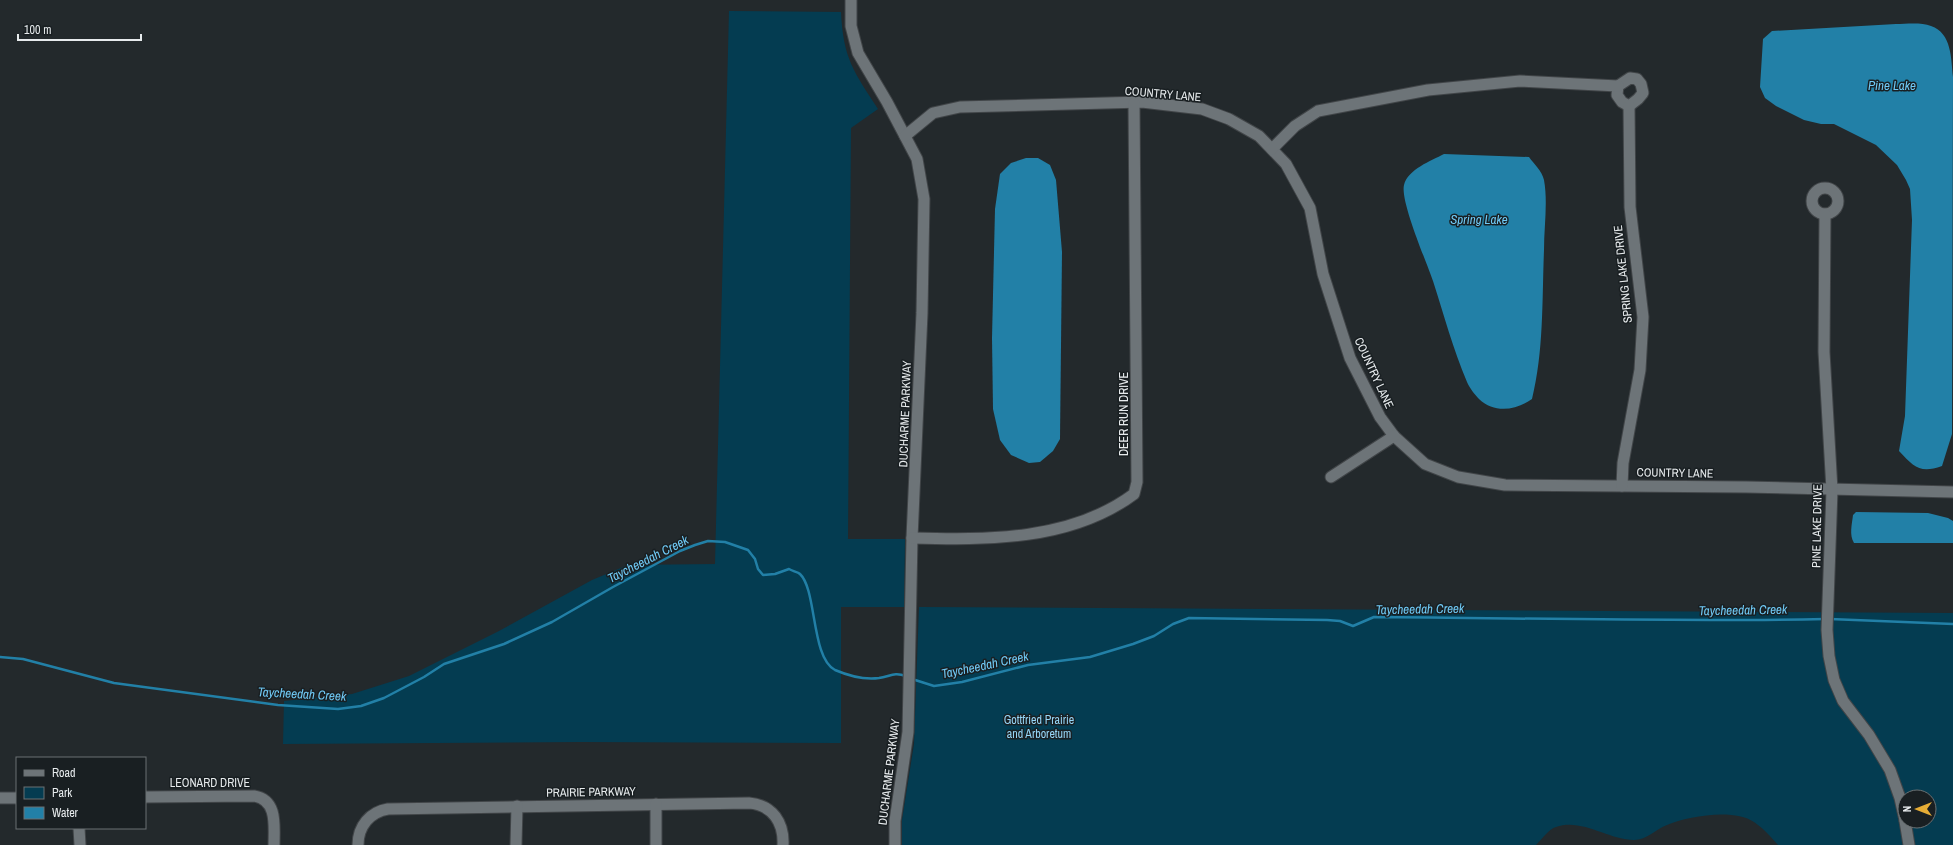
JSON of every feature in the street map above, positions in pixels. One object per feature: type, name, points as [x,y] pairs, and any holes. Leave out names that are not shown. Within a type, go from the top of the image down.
[{"type":"street","name":"DUCHARME PARKWAY","points":[[851,0],[851,26],[858,53],[888,102],[917,160],[924,199],[922,313],[912,538],[910,688],[907,739],[895,821],[895,845]]},
{"type":"street","points":[[1272,149],[1295,126],[1318,111],[1428,90],[1520,81],[1618,86],[1630,78],[1637,79],[1642,84],[1643,93],[1629,106],[1622,102],[1617,95],[1618,86]]},
{"type":"street","name":"COUNTRY LANE","points":[[905,136],[933,113],[960,107],[1134,103],[1202,109],[1229,119],[1259,136],[1286,164],[1310,208],[1323,274],[1350,358],[1380,417],[1394,436],[1425,464],[1458,477],[1505,485],[1953,492]]},
{"type":"street","name":"DEER RUN DRIVE","points":[[912,538],[990,539],[1065,526],[1104,513],[1134,494],[1137,482],[1134,103]]},
{"type":"street","name":"SPRING LAKE DRIVE","points":[[1622,486],[1624,456],[1640,370],[1643,317],[1630,207],[1629,106]]},
{"type":"street","name":"PINE LAKE DRIVE","points":[[1825,214],[1824,352],[1832,490],[1828,608],[1829,656],[1834,680],[1843,701],[1869,735],[1887,764],[1897,789]]},
{"type":"street","points":[[1331,477],[1394,436]]},
{"type":"street","name":"LEONARD DRIVE","points":[[146,797],[254,796],[265,800],[271,807],[274,816],[274,845]]},
{"type":"street","points":[[0,798],[16,798]]},
{"type":"street","name":"PRAIRIE PARKWAY","points":[[358,845],[361,830],[369,818],[381,811],[395,809],[754,803],[769,810],[780,823],[783,834],[783,845]]},
{"type":"street","points":[[656,804],[656,845]]},
{"type":"street","points":[[516,845],[517,806]]},
{"type":"street","points":[[80,829],[80,845]]},
{"type":"street","name":"PINE LAKE DRIVE","points":[[1906,829],[1909,845]]},
{"type":"green space","points":[[729,11],[841,12],[844,41],[851,64],[862,85],[878,109],[851,128],[848,539],[905,539],[904,607],[841,607],[841,743],[581,742],[283,744],[284,701],[352,694],[409,676],[497,632],[592,580],[628,565],[715,564]]},
{"type":"green space","name":"Gottfried Prairie and Arboretum","points":[[919,607],[1953,613],[1953,845],[1778,845],[1754,822],[1735,815],[1723,814],[1698,816],[1676,822],[1639,840],[1614,837],[1585,827],[1566,825],[1556,827],[1551,830],[1536,845],[902,845],[902,820],[914,744]]},
{"type":"water","name":"Pine Lake","points":[[1896,24],[1923,24],[1938,29],[1947,40],[1951,55],[1953,77],[1952,434],[1942,466],[1928,469],[1918,468],[1913,465],[1899,451],[1905,416],[1912,220],[1910,189],[1897,165],[1876,145],[1834,124],[1821,124],[1804,120],[1776,106],[1765,98],[1760,87],[1763,39],[1772,31]]},
{"type":"water","name":"Spring Lake","points":[[1444,154],[1529,157],[1540,171],[1544,180],[1546,215],[1542,325],[1539,362],[1532,399],[1512,408],[1506,409],[1492,407],[1485,404],[1477,397],[1468,384],[1453,345],[1433,281],[1406,204],[1404,185],[1406,179],[1421,166]]},
{"type":"water","points":[[1026,158],[1038,158],[1050,165],[1056,180],[1062,252],[1060,439],[1053,451],[1040,462],[1029,463],[1011,455],[1000,440],[993,409],[992,338],[995,209],[1000,174],[1011,163]]},
{"type":"water","points":[[1856,512],[1928,513],[1948,518],[1953,521],[1953,543],[1854,543],[1852,540],[1851,529],[1853,515]]},
{"type":"waterway","name":"Taycheedah Creek","points":[[0,657],[23,659],[114,683],[278,705],[338,709],[361,706],[384,698],[424,677],[444,664],[504,644],[552,622],[680,551],[708,541],[725,542],[748,550],[755,559],[758,569],[763,575],[775,574],[789,569],[800,574],[805,582],[809,594],[822,652],[827,663],[835,670],[851,676],[862,678],[879,678],[895,674],[906,676]]},
{"type":"waterway","name":"Taycheedah Creek","points":[[912,679],[934,686],[962,682],[1028,665],[1090,657],[1154,636],[1173,624],[1189,618],[1327,620],[1340,621],[1353,626],[1374,617],[1656,620],[1825,619]]},
{"type":"waterway","name":"Taycheedah Creek","points":[[1830,619],[1953,624]]}]
